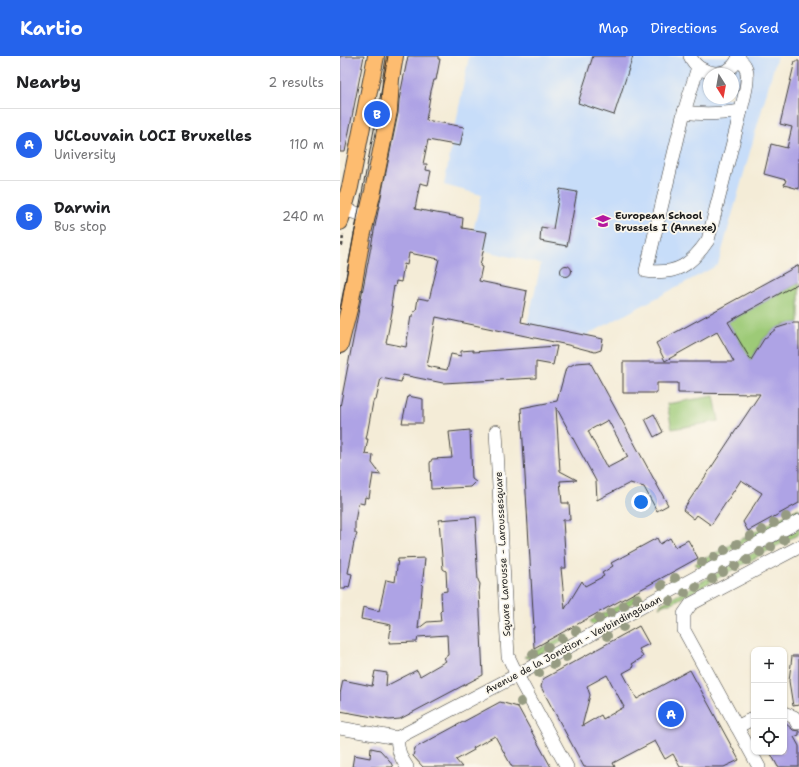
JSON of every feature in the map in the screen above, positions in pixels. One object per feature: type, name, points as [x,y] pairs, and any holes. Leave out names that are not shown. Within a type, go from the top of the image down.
[{"type":"main road","points":[[342,218],[350,188],[376,56]]},
{"type":"main road","points":[[340,345],[350,305],[366,216],[373,191],[389,111],[391,78],[395,56]]},
{"type":"street","points":[[739,57],[745,65],[747,73],[746,90],[708,240],[698,255],[679,269],[659,273],[646,271],[684,112],[694,61],[702,70],[710,73],[718,73],[730,68],[739,57]]},
{"type":"street","points":[[684,112],[718,114],[740,111]]},
{"type":"street","points":[[342,218],[366,216]]},
{"type":"street","name":"Square Larousse - Laroussesquare","points":[[496,431],[508,656],[567,767]]},
{"type":"street","name":"Avenue de la Jonction - Verbindingslaan","points":[[397,738],[517,675],[799,521]]},
{"type":"street","points":[[759,767],[684,630],[684,614],[691,604],[799,547]]},
{"type":"street","points":[[787,714],[794,717],[798,723]]},
{"type":"street","points":[[738,727],[752,719]]},
{"type":"street","points":[[340,728],[397,738],[399,754],[408,767]]},
{"type":"path","points":[[342,218],[342,246]]},
{"type":"shaded area","name":"European School Brussels I (Annexe)","points":[[469,56],[777,56],[718,265],[587,335],[527,325],[541,264],[469,247],[482,195],[444,185]]},
{"type":"green space","points":[[799,283],[799,323],[785,325],[772,331],[758,347],[752,362],[728,322]]},
{"type":"green space","points":[[714,396],[719,421],[672,429],[667,404]]},
{"type":"green space","points":[[799,508],[799,512],[701,566],[695,564]]},
{"type":"green space","points":[[799,528],[799,534],[670,604],[659,607],[661,604]]},
{"type":"green space","points":[[640,594],[642,598],[592,625],[590,621]]},
{"type":"green space","points":[[567,634],[569,638],[530,659],[524,657]]},
{"type":"building","points":[[340,56],[364,56],[345,152],[340,152]]},
{"type":"building","points":[[408,56],[438,56],[438,59],[440,59],[436,80],[434,80],[431,91],[426,120],[464,127],[460,146],[428,140],[423,164],[427,164],[426,170],[431,171],[428,185],[420,183],[415,209],[463,218],[462,228],[487,232],[480,266],[482,267],[479,281],[527,291],[521,322],[603,339],[601,350],[595,352],[436,317],[427,366],[447,370],[451,354],[461,356],[461,351],[473,350],[473,352],[557,346],[553,365],[536,362],[536,378],[443,383],[403,375],[401,382],[381,378],[376,400],[373,402],[366,439],[368,439],[365,454],[373,455],[372,463],[381,475],[373,474],[369,498],[365,497],[364,504],[358,504],[355,522],[355,533],[357,534],[348,573],[352,574],[349,588],[346,587],[345,589],[340,589],[340,407],[398,113],[399,100]],"holes":[[[409,253],[439,259],[429,300],[418,298],[416,311],[414,311],[413,316],[411,316],[406,347],[386,343],[393,307],[391,306],[394,286],[395,287],[396,281],[401,282],[404,264],[407,265]]]},
{"type":"building","points":[[593,56],[633,56],[614,115],[578,103]]},
{"type":"building","points":[[795,61],[799,61],[799,189],[784,185],[786,180],[764,174],[771,144],[787,148],[792,127],[780,124]]},
{"type":"building","points":[[560,189],[577,192],[567,246],[540,241],[541,227],[553,229]]},
{"type":"building","points":[[566,265],[570,267],[572,271],[570,275],[566,277],[562,275],[560,271],[562,267]]},
{"type":"building","points":[[799,265],[799,283],[728,322],[751,360],[764,339],[777,328],[793,323],[799,323],[799,503],[748,531],[743,522],[762,493],[741,480],[711,525],[697,515],[694,519],[683,510],[760,394],[678,393],[678,383],[657,383],[657,393],[623,393],[623,362],[734,362],[717,332],[665,361],[656,343]]},
{"type":"building","points":[[590,362],[668,505],[657,511],[644,487],[630,483],[597,500],[596,481],[556,407],[560,471],[577,480],[560,481],[562,503],[569,503],[570,520],[563,520],[566,568],[561,568],[565,609],[582,581],[585,586],[604,576],[602,573],[613,566],[611,563],[657,538],[660,544],[670,538],[675,547],[688,540],[698,558],[534,648],[521,408],[557,401],[566,368],[576,363]],"holes":[[[608,420],[628,457],[607,468],[588,431]]]},
{"type":"building","points":[[408,396],[423,399],[423,423],[402,423]]},
{"type":"building","points":[[654,414],[663,432],[654,437],[645,419]]},
{"type":"building","points":[[470,430],[472,479],[476,482],[471,487],[431,489],[430,463],[432,459],[452,458],[449,432]]},
{"type":"building","points":[[476,517],[477,531],[475,533],[478,580],[480,584],[479,592],[483,675],[400,719],[389,720],[340,711],[340,694],[343,680],[372,686],[375,671],[387,673],[386,686],[417,670],[420,676],[446,661],[444,658],[448,655],[447,635],[418,637],[417,642],[389,643],[391,625],[361,619],[363,607],[379,611],[386,580],[395,582],[398,559],[425,558],[418,629],[427,622],[441,621],[441,592],[447,591],[446,571],[443,569],[439,520]]},
{"type":"building","points":[[639,626],[649,644],[639,649],[643,657],[632,664],[634,667],[623,673],[637,699],[690,670],[739,760],[724,767],[680,767],[673,754],[665,759],[655,741],[613,763],[615,767],[584,767],[541,687],[543,679]],"holes":[[[607,675],[624,707],[603,719],[601,715],[582,726],[590,695],[587,686]]]},
{"type":"building","points":[[792,656],[799,656],[799,705],[793,706],[789,681]]},
{"type":"building","points":[[500,702],[518,707],[551,767],[512,767],[495,736],[473,748],[474,750],[456,760],[462,767],[423,767],[413,756],[415,748]]},
{"type":"building","points":[[787,725],[793,730],[799,731],[799,735],[794,737],[799,746],[799,767],[778,767],[772,755],[787,755]]},
{"type":"building","points":[[371,748],[380,750],[390,761],[393,767],[352,767],[354,755],[370,758]]},
{"type":"tram line","points":[[340,309],[388,56]]},
{"type":"place","name":"Darwin","points":[[377,114]]},
{"type":"place","name":"European School Brussels I (Annexe)","points":[[603,221]]},
{"type":"place","name":"UCLouvain LOCI Bruxelles","points":[[671,714]]}]
